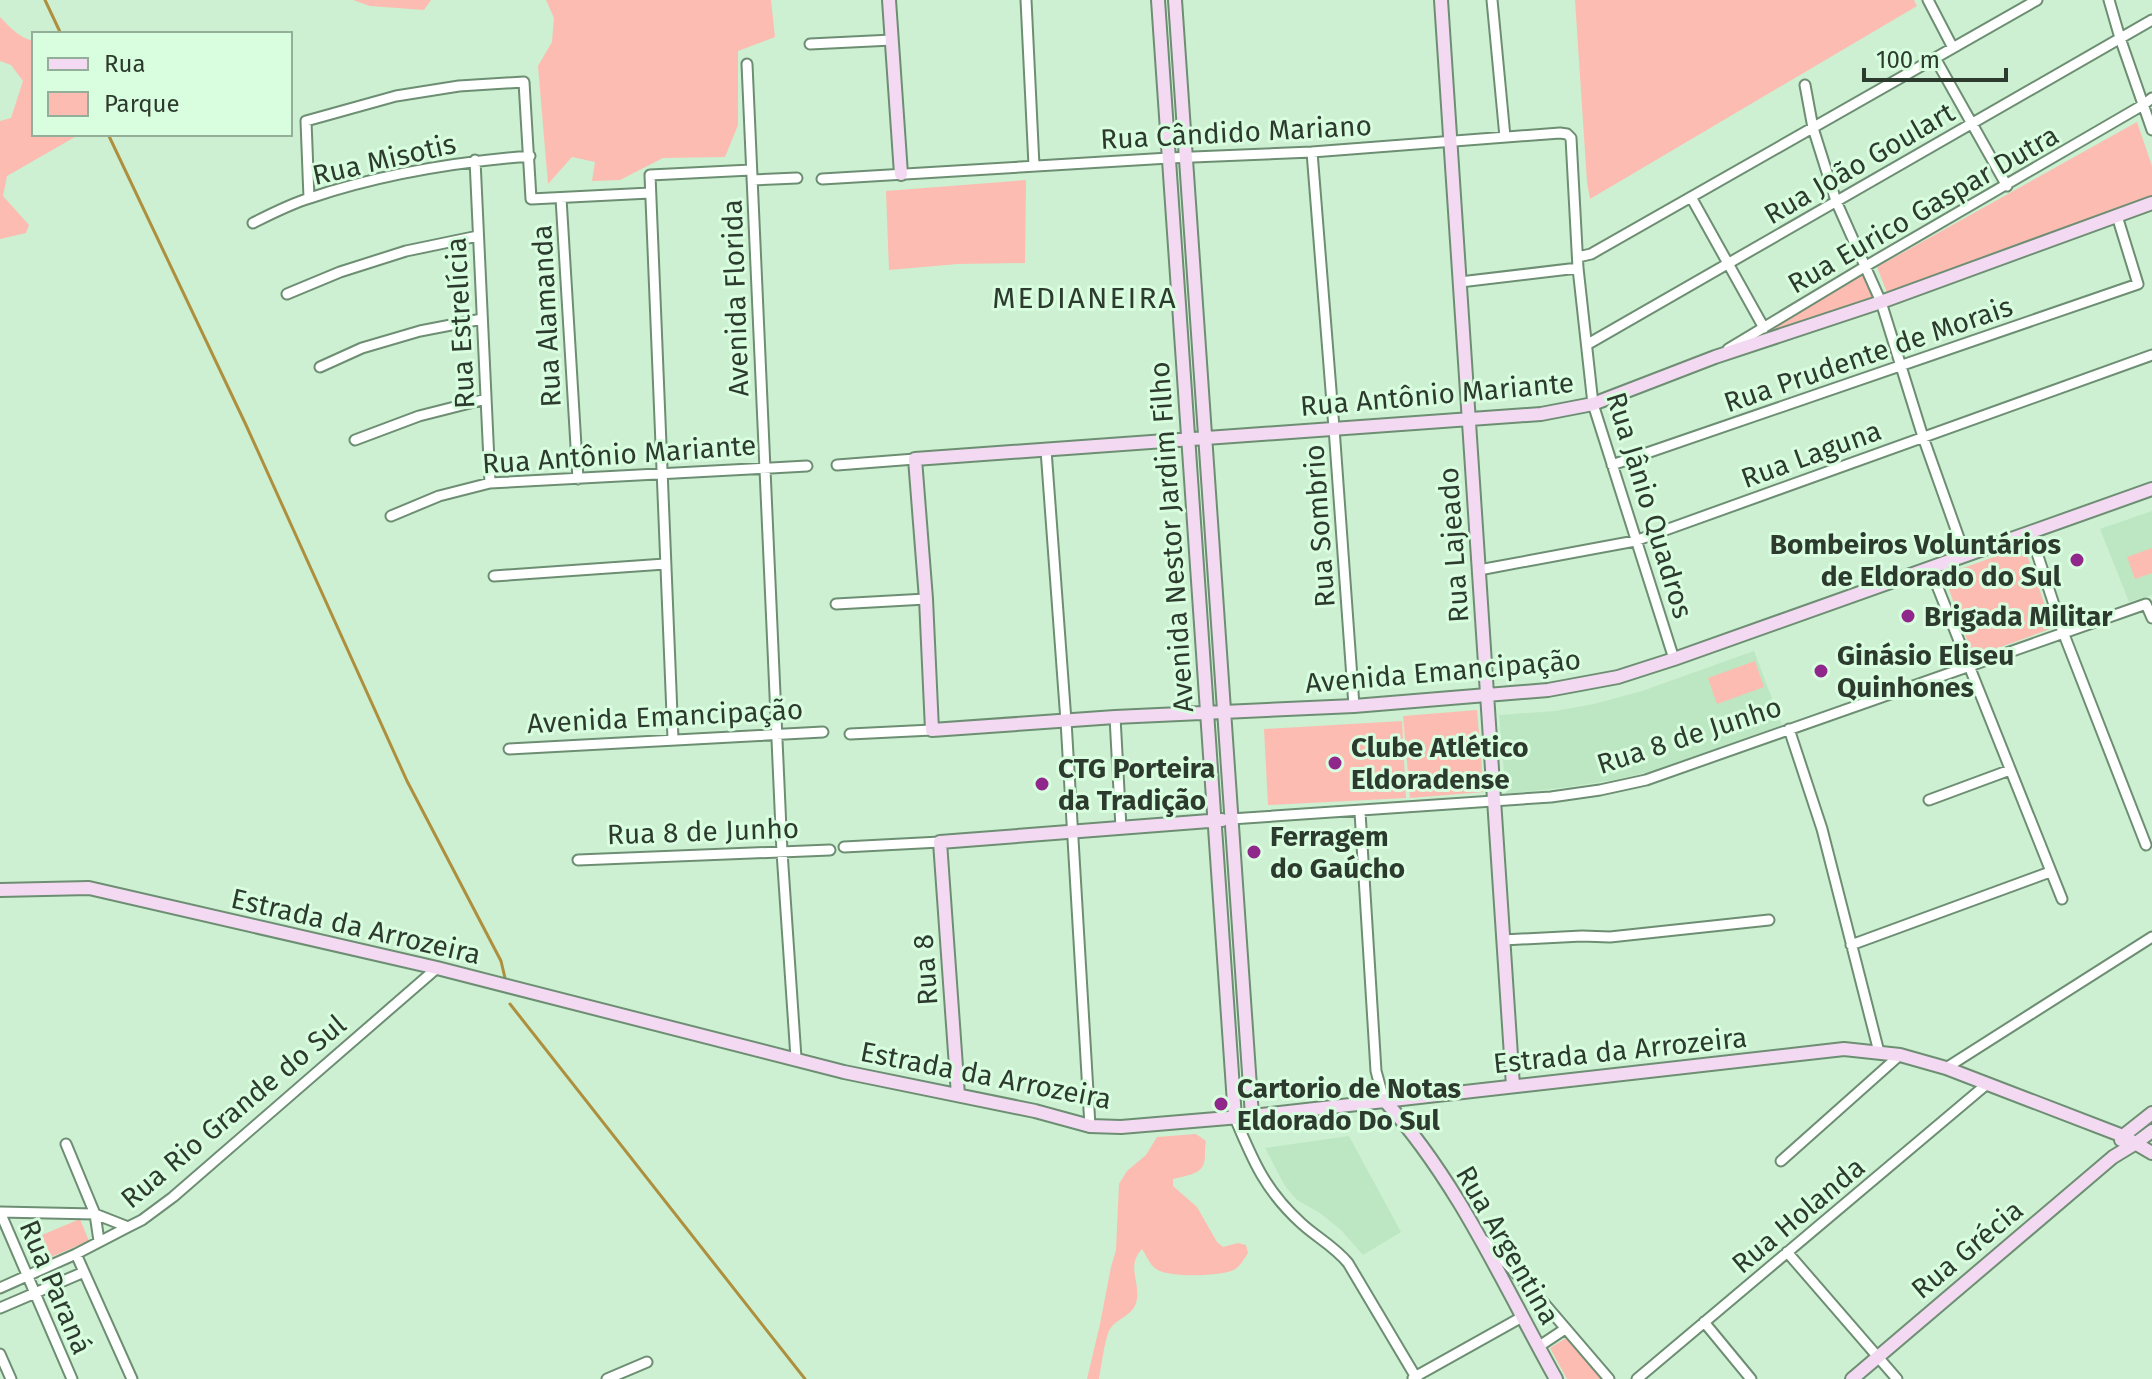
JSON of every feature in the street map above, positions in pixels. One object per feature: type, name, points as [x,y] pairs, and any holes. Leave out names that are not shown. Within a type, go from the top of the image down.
[{"type":"main road","points":[[889,0],[901,174]]},
{"type":"main road","name":"Avenida Nestor Jardim Filho","points":[[1158,0],[1235,1118]]},
{"type":"main road","name":"Avenida Nestor Jardim Filho","points":[[1175,0],[1252,1116]]},
{"type":"main road","name":"Rua Lajeado","points":[[1441,0],[1513,1086]]},
{"type":"main road","name":"Rua Antônio Mariante","points":[[915,459],[1541,414],[1593,404],[1715,357],[1881,302],[2152,203]]},
{"type":"main road","points":[[915,459],[932,730]]},
{"type":"main road","name":"Avenida Emancipação","points":[[932,730],[1115,717],[1354,706],[1548,690],[1618,677],[2152,489]]},
{"type":"main road","points":[[1197,564],[1214,562]]},
{"type":"main road","name":"Rua 8 de Junho","points":[[940,842],[1231,819]]},
{"type":"main road","name":"Rua 8","points":[[940,842],[958,1095]]},
{"type":"main road","name":"Estrada da Arrozeira","points":[[0,890],[89,888],[437,968],[844,1072],[1035,1111],[1090,1126],[1121,1127],[1235,1118],[1844,1049],[1900,1055],[1946,1068],[2123,1136],[2152,1153]]},
{"type":"main road","name":"Rua Argentina","points":[[1384,1100],[1422,1146],[1475,1230],[1556,1379]]},
{"type":"main road","points":[[2123,1136],[2152,1113]]},
{"type":"main road","name":"Rua Grécia","points":[[1852,1379],[2113,1157],[2152,1131]]},
{"type":"main road","name":"Rua Grécia","points":[[2113,1157],[2123,1136]]},
{"type":"street","points":[[1026,0],[1034,166]]},
{"type":"street","points":[[1492,0],[1505,137]]},
{"type":"street","points":[[1928,0],[1953,48]]},
{"type":"street","points":[[1460,282],[1578,262],[2037,0]]},
{"type":"street","points":[[2109,0],[2152,130]]},
{"type":"street","name":"Rua João Goulart","points":[[1588,344],[2152,20]]},
{"type":"street","points":[[810,44],[892,40]]},
{"type":"street","points":[[1935,58],[2007,186]]},
{"type":"street","name":"Avenida Florida","points":[[747,64],[782,852],[796,1058]]},
{"type":"street","points":[[309,198],[306,121],[396,96],[459,86],[524,82],[531,199],[650,193]]},
{"type":"street","points":[[1805,85],[1813,128],[1836,201],[1881,302],[1923,437],[1965,555]]},
{"type":"street","name":"Rua Eurico Gaspar Dutra","points":[[1715,357],[2152,98]]},
{"type":"street","name":"Rua Cândido Mariano","points":[[822,179],[1312,152],[1560,133],[1569,136],[1575,218]]},
{"type":"street","name":"Rua Sombrio","points":[[1312,152],[1354,706]]},
{"type":"street","name":"Rua Misotis","points":[[253,223],[309,198],[401,173],[475,160],[530,156]]},
{"type":"street","name":"Rua Estrelícia","points":[[475,160],[490,483]]},
{"type":"street","points":[[673,739],[650,175],[797,178]]},
{"type":"street","points":[[1691,197],[1764,328]]},
{"type":"street","name":"Rua Alamanda","points":[[561,198],[578,479]]},
{"type":"street","name":"Rua Prudente de Morais","points":[[1612,465],[2138,284],[2117,216]]},
{"type":"street","name":"Rua Jânio Quadros","points":[[1575,218],[1593,404],[1674,659]]},
{"type":"street","points":[[287,294],[392,255],[478,236]]},
{"type":"street","points":[[320,367],[362,348],[420,331],[482,319]]},
{"type":"street","name":"Rua Laguna","points":[[1479,570],[1635,541],[2152,355]]},
{"type":"street","points":[[355,440],[419,416],[486,399]]},
{"type":"street","points":[[1046,450],[1090,1126]]},
{"type":"street","name":"Rua Antônio Mariante","points":[[837,465],[915,459]]},
{"type":"street","name":"Rua Antônio Mariante","points":[[391,516],[439,496],[490,483],[807,466]]},
{"type":"street","points":[[2030,532],[2063,632],[2146,845]]},
{"type":"street","points":[[494,576],[665,564]]},
{"type":"street","points":[[1930,568],[2062,899]]},
{"type":"street","points":[[836,604],[926,599]]},
{"type":"street","name":"Rua 8 de Junho","points":[[1231,819],[1563,795],[1646,780],[2146,604],[2152,618]]},
{"type":"street","points":[[1115,717],[1121,828]]},
{"type":"street","points":[[1789,729],[1822,829],[1879,1052]]},
{"type":"street","name":"Avenida Emancipação","points":[[850,734],[932,730]]},
{"type":"street","name":"Avenida Emancipação","points":[[509,749],[823,732]]},
{"type":"street","points":[[1929,800],[2010,770]]},
{"type":"street","points":[[1360,812],[1376,1071],[1384,1100]]},
{"type":"street","name":"Rua 8 de Junho","points":[[844,847],[940,842]]},
{"type":"street","name":"Rua 8 de Junho","points":[[578,860],[830,850]]},
{"type":"street","points":[[1851,945],[2050,872]]},
{"type":"street","points":[[1503,940],[1610,937],[1769,920]]},
{"type":"street","points":[[1946,1068],[2152,937]]},
{"type":"street","name":"Rua Rio Grande do Sul","points":[[0,1288],[142,1220],[173,1197],[437,968]]},
{"type":"street","points":[[1781,1161],[1900,1055]]},
{"type":"street","name":"Rua Holanda","points":[[1637,1379],[1987,1084]]},
{"type":"street","points":[[1243,1137],[1252,1116]]},
{"type":"street","points":[[1235,1118],[1261,1177],[1303,1225],[1338,1250],[1348,1263],[1414,1378],[1522,1317]]},
{"type":"street","points":[[66,1144],[95,1214],[99,1241]]},
{"type":"street","points":[[0,1212],[95,1214],[128,1227]]},
{"type":"street","name":"Rua Paraná","points":[[0,1212],[72,1379]]},
{"type":"street","points":[[1475,1230],[1543,1302],[1609,1379]]},
{"type":"street","points":[[1787,1252],[1897,1379]]},
{"type":"street","points":[[76,1254],[132,1379]]},
{"type":"street","points":[[0,1308],[84,1272]]},
{"type":"street","points":[[1704,1322],[1751,1379]]},
{"type":"street","points":[[1538,1347],[1565,1329]]},
{"type":"street","points":[[0,1354],[11,1379]]},
{"type":"street","points":[[607,1379],[619,1377],[647,1362]]},
{"type":"shaded area","points":[[2152,511],[2152,595],[2129,602],[2100,529]]},
{"type":"shaded area","points":[[1754,651],[1782,725],[1653,771],[1614,780],[1506,794],[1499,715],[1555,711],[1594,704],[1642,691]]},
{"type":"shaded area","points":[[1349,1136],[1401,1232],[1363,1255],[1341,1230],[1297,1200],[1285,1186],[1265,1148]]},
{"type":"green space","points":[[353,0],[431,0],[424,10],[370,6]]},
{"type":"green space","points":[[546,0],[771,0],[775,37],[738,51],[738,125],[725,157],[663,158],[620,180],[592,181],[595,162],[572,157],[548,184],[538,66],[552,42],[554,18]]},
{"type":"green space","points":[[1575,0],[1914,0],[1917,6],[1590,199]]},
{"type":"green space","points":[[0,17],[19,35],[32,41],[32,136],[75,137],[7,176],[3,196],[29,225],[26,233],[0,239],[0,121],[11,118],[23,81],[11,65],[0,61]]},
{"type":"green space","points":[[2137,122],[2152,166],[2152,198],[1888,295],[1877,267]]},
{"type":"green space","points":[[1026,180],[1025,263],[958,264],[889,270],[886,191]]},
{"type":"green space","points":[[1867,273],[1877,298],[1751,340]]},
{"type":"green space","points":[[2024,546],[2053,628],[1973,657],[1944,575]]},
{"type":"green space","points":[[2152,548],[2152,573],[2135,579],[2127,557]]},
{"type":"green space","points":[[1755,661],[1764,687],[1717,704],[1708,678]]},
{"type":"green space","points":[[1477,710],[1484,792],[1410,798],[1403,716]]},
{"type":"green space","name":"Clube Atlético Eldoradense","points":[[1402,721],[1406,798],[1268,805],[1264,729]]},
{"type":"green space","points":[[1196,1134],[1206,1141],[1204,1163],[1196,1173],[1173,1179],[1173,1186],[1197,1207],[1217,1242],[1223,1247],[1238,1243],[1246,1245],[1248,1253],[1231,1271],[1182,1275],[1156,1269],[1142,1249],[1134,1269],[1136,1303],[1110,1329],[1099,1379],[1087,1379],[1116,1250],[1119,1184],[1127,1171],[1146,1155],[1157,1137]]},
{"type":"green space","points":[[80,1219],[89,1241],[51,1257],[42,1235]]},
{"type":"green space","points":[[1566,1338],[1603,1379],[1567,1379],[1550,1348]]},
{"type":"waterway","points":[[45,0],[60,32]]},
{"type":"waterway","points":[[109,136],[246,425],[407,781],[501,961],[505,978]]},
{"type":"waterway","points":[[510,1004],[805,1379]]},
{"type":"place","name":"Bombeiros Voluntários de Eldorado do Sul","points":[[2077,560]]},
{"type":"place","name":"Brigada Militar","points":[[1908,616]]},
{"type":"place","name":"Ginásio Eliseu Quinhones","points":[[1821,671]]},
{"type":"place","name":"Clube Atlético Eldoradense","points":[[1335,763]]},
{"type":"place","name":"CTG Porteira da Tradição","points":[[1042,784]]},
{"type":"place","name":"Ferragem do Gaúcho","points":[[1254,852]]},
{"type":"place","name":"Cartorio de Notas Eldorado Do Sul","points":[[1221,1104]]},
{"type":"district","name":"MEDIANEIRA","points":[[1085,298]]}]
